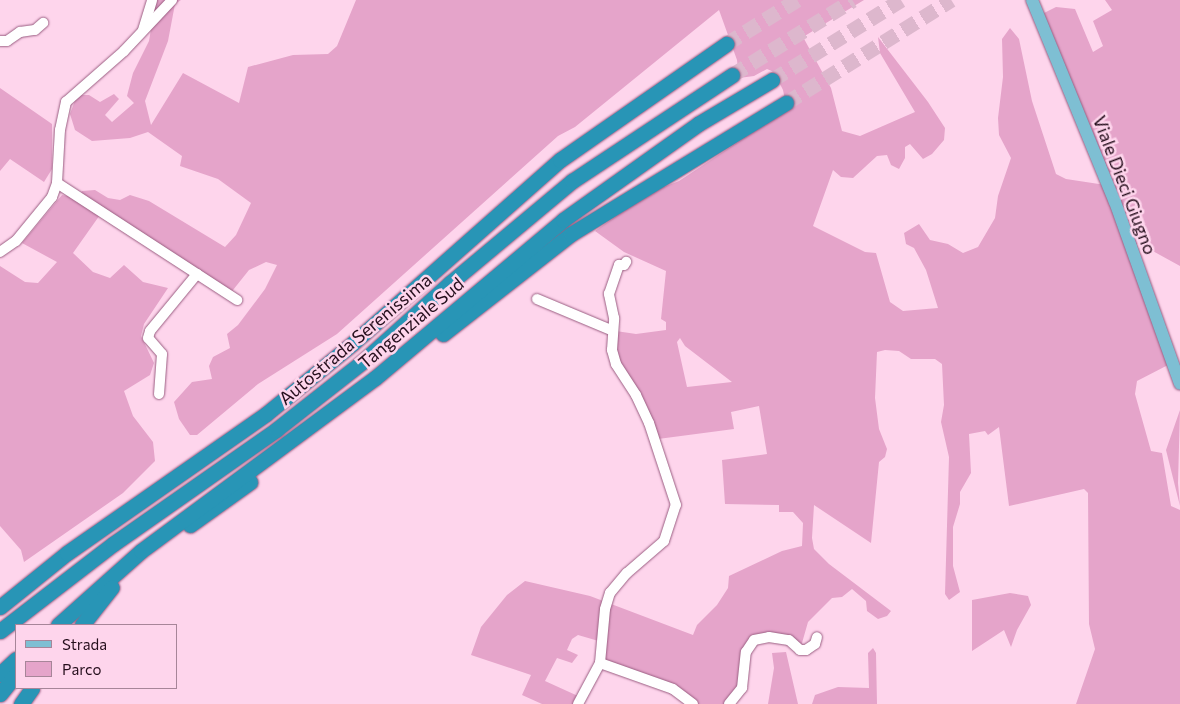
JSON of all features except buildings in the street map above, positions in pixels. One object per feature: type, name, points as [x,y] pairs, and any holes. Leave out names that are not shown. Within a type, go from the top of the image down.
[{"type":"highway","name":"Autostrada Serenissima","points":[[0,606],[67,553],[266,414],[353,343],[560,160],[726,44]]},
{"type":"highway","name":"Autostrada Serenissima","points":[[0,631],[106,549],[277,429],[362,362],[464,270],[572,181],[732,75]]},
{"type":"highway","name":"Tangenziale Sud","points":[[59,624],[141,551],[375,378],[563,220],[698,124],[772,80]]},
{"type":"highway","name":"Tangenziale Sud","points":[[74,624],[112,587],[188,526],[380,385],[571,234],[786,103]]},
{"type":"highway","points":[[83,624],[112,587]]},
{"type":"highway","points":[[0,674],[15,660]]},
{"type":"highway","points":[[0,694],[15,675]]},
{"type":"highway","points":[[4,704],[16,689]]},
{"type":"highway","points":[[21,704],[31,689]]},
{"type":"main road","name":"Viale Dieci Giugno","points":[[1032,0],[1115,202],[1180,384]]},
{"type":"street","points":[[143,32],[152,0]]},
{"type":"street","points":[[0,252],[16,242],[52,197],[57,183],[60,130],[66,102],[143,32],[172,0]]},
{"type":"street","points":[[0,41],[7,42],[20,32],[35,30],[43,23]]},
{"type":"street","points":[[57,183],[237,300]]},
{"type":"street","points":[[578,704],[600,662],[605,609],[610,593],[627,572],[664,541],[676,505],[649,423],[636,395],[616,364],[611,330],[614,318],[608,294],[619,265],[624,266],[626,262]]},
{"type":"street","points":[[159,394],[162,354],[148,338],[150,331],[197,274]]},
{"type":"street","points":[[537,298],[611,330]]},
{"type":"street","points":[[728,704],[742,688],[746,652],[754,640],[769,637],[789,640],[800,650],[806,650],[815,644],[818,637]]},
{"type":"street","points":[[600,662],[673,689],[693,704]]},
{"type":"green space","points":[[156,0],[181,0],[175,4],[168,41],[145,101],[151,125],[183,73],[239,103],[248,67],[293,55],[328,54],[337,46],[356,0],[864,0],[803,37],[831,88],[842,131],[860,136],[915,112],[880,53],[878,37],[928,102],[945,128],[944,140],[932,154],[923,159],[910,144],[905,147],[905,158],[899,169],[891,165],[887,155],[877,156],[853,178],[841,177],[833,170],[813,226],[865,252],[876,253],[890,302],[903,311],[938,308],[926,270],[914,248],[906,244],[904,233],[919,224],[930,240],[948,244],[963,253],[978,247],[995,218],[998,196],[1011,158],[999,135],[998,118],[1003,77],[1002,39],[1010,28],[1019,39],[1032,101],[1056,174],[1066,179],[1112,186],[1040,15],[1056,7],[1075,9],[1093,52],[1103,46],[1093,21],[1112,10],[1105,0],[1180,0],[1180,266],[1140,244],[1127,245],[1168,365],[1137,381],[1135,394],[1151,451],[1162,453],[1171,506],[1180,510],[1180,704],[1076,704],[1095,649],[1089,624],[1088,493],[1084,489],[1009,506],[999,427],[988,435],[985,431],[969,434],[971,473],[960,492],[960,504],[953,527],[953,566],[960,592],[949,600],[945,594],[949,457],[941,422],[944,405],[942,364],[935,359],[911,359],[899,351],[885,350],[877,352],[875,398],[879,429],[887,449],[885,457],[879,462],[871,543],[814,505],[812,538],[814,549],[829,564],[891,611],[887,616],[878,619],[867,611],[866,601],[852,589],[842,597],[832,598],[808,622],[800,650],[767,637],[746,652],[742,688],[729,704],[693,704],[687,697],[600,663],[602,642],[578,635],[572,639],[567,650],[578,655],[572,663],[557,658],[545,681],[578,696],[574,704],[542,704],[522,695],[531,675],[471,655],[481,627],[507,595],[525,581],[590,596],[693,635],[697,625],[717,605],[728,588],[729,576],[782,551],[802,546],[803,523],[793,512],[779,512],[779,505],[725,504],[722,460],[767,454],[759,406],[731,412],[734,429],[658,439],[621,367],[616,354],[616,331],[636,334],[666,330],[666,322],[661,319],[666,271],[624,252],[595,231],[651,192],[679,181],[787,110],[783,90],[774,72],[767,69],[754,76],[739,78],[737,60],[719,10],[575,127],[558,136],[337,334],[258,384],[197,435],[190,435],[179,419],[174,402],[192,382],[212,379],[209,366],[213,357],[230,348],[227,334],[238,325],[265,289],[277,265],[266,262],[249,270],[229,295],[102,212],[73,253],[93,272],[110,278],[124,265],[143,282],[168,288],[144,324],[141,336],[154,363],[150,375],[124,391],[133,416],[153,442],[155,461],[123,493],[24,562],[21,550],[0,526],[0,266],[25,282],[38,283],[57,262],[22,243],[62,195],[79,198],[82,191],[95,190],[108,198],[120,200],[130,195],[149,201],[225,247],[236,235],[251,203],[218,179],[180,166],[182,156],[148,132],[130,138],[92,141],[75,130],[70,114],[77,95],[89,95],[100,102],[114,94],[119,99],[105,115],[112,122],[134,103],[127,96],[133,73],[149,41]],"holes":[[[680,338],[685,346],[732,382],[687,387],[677,342]]]},
{"type":"green space","points":[[0,88],[52,124],[52,169],[44,182],[10,159],[0,171]]},
{"type":"green space","points":[[1180,410],[1178,483],[1180,506],[1166,450]]},
{"type":"green space","points":[[1010,593],[1028,596],[1031,605],[1017,630],[1011,647],[1004,630],[972,651],[972,600]]},
{"type":"green space","points":[[873,648],[876,653],[877,704],[812,704],[815,695],[838,687],[869,688],[868,653]]},
{"type":"green space","points":[[786,652],[798,704],[768,704],[774,668],[772,653]]},
{"type":"tunnel","points":[[726,44],[797,0]]},
{"type":"tunnel","points":[[732,75],[853,0]]},
{"type":"tunnel","points":[[772,80],[901,0]]},
{"type":"tunnel","points":[[786,103],[951,0]]}]
